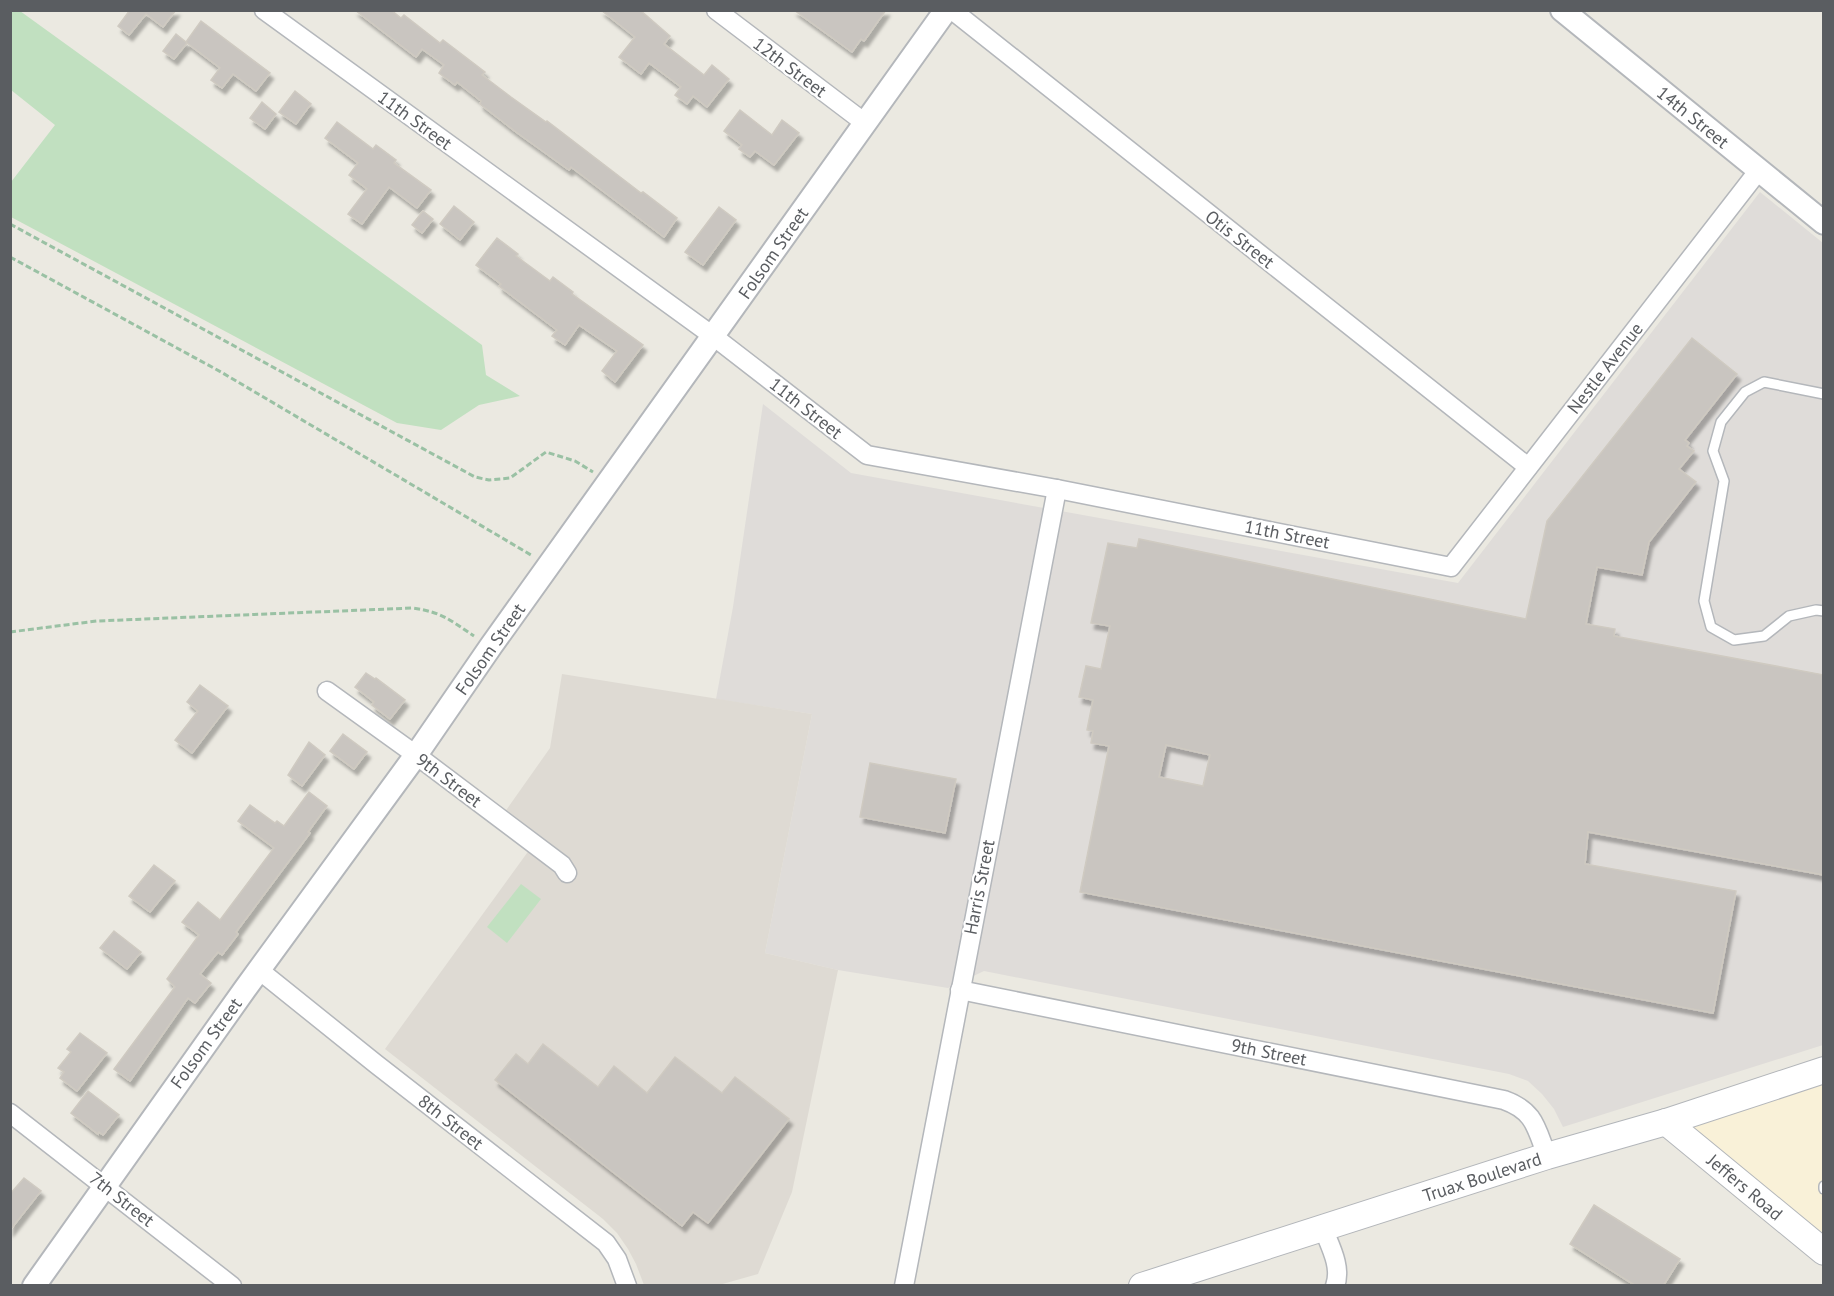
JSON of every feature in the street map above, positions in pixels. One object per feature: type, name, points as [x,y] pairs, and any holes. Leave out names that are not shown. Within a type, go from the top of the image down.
[{"type":"main road","name":"Truax Boulevard","points":[[1142,1286],[1547,1156],[1666,1122],[1824,1070]]},
{"type":"main road","name":"Jeffers Road","points":[[1666,1122],[1824,1252]]},
{"type":"street","name":"11th Street","points":[[264,10],[713,336],[867,454],[1451,567]]},
{"type":"street","name":"12th Street","points":[[716,10],[865,123]]},
{"type":"street","name":"Folsom Street","points":[[34,1286],[104,1185],[416,755],[491,646],[946,10]]},
{"type":"street","name":"Otis Street","points":[[952,10],[1528,467]]},
{"type":"street","name":"14th Street","points":[[1566,12],[1824,223]]},
{"type":"street","name":"Nestle Avenue","points":[[1451,567],[1759,170]]},
{"type":"street","name":"Harris Street","points":[[904,1286],[1057,489]]},
{"type":"street","name":"9th Street","points":[[327,691],[562,865],[567,873]]},
{"type":"street","name":"8th Street","points":[[259,970],[606,1243],[617,1259],[627,1286]]},
{"type":"street","name":"9th Street","points":[[960,990],[1504,1100],[1520,1106],[1532,1119],[1547,1156]]},
{"type":"street","name":"7th Street","points":[[10,1113],[232,1286]]},
{"type":"street","points":[[1323,1228],[1334,1256],[1338,1276],[1335,1286]]},
{"type":"lane","points":[[1824,394],[1764,382],[1744,392],[1721,422],[1713,451],[1724,481],[1704,602],[1711,627],[1734,640],[1764,636],[1789,616],[1816,610],[1824,611]]},
{"type":"path","points":[[10,224],[475,477],[489,480],[510,478],[546,452],[575,461],[609,483]]},
{"type":"path","points":[[10,257],[221,372],[531,555]]},
{"type":"path","points":[[10,632],[97,621],[412,608],[431,610],[447,617],[471,634]]},
{"type":"shaded area","points":[[1760,192],[1823,243],[1823,1045],[1563,1127],[1554,1109],[1542,1094],[1528,1081],[1509,1074],[984,971],[948,988],[838,970],[765,953],[812,714],[716,699],[733,607],[763,404],[851,473],[1458,583]]},
{"type":"shaded area","points":[[562,674],[812,714],[765,953],[838,970],[792,1192],[758,1274],[719,1285],[644,1285],[628,1249],[603,1219],[385,1049],[535,842],[502,816],[550,748]]},
{"type":"shaded area","points":[[1823,1084],[1823,1237],[1690,1125]]},
{"type":"green space","points":[[11,10],[20,11],[482,345],[486,375],[520,396],[479,405],[441,430],[397,423],[11,217],[11,182],[55,125],[11,90]]},
{"type":"green space","points":[[521,884],[541,899],[507,943],[487,927]]},
{"type":"building","points":[[130,10],[176,10],[163,27],[146,14],[129,35],[118,26]]},
{"type":"building","points":[[355,10],[391,10],[401,18],[404,15],[440,43],[443,40],[485,72],[482,75],[677,218],[664,237],[571,167],[569,170],[516,132],[480,104],[481,101],[457,82],[455,85],[439,73],[444,65],[422,49],[416,57]]},
{"type":"building","points":[[601,10],[640,10],[670,36],[664,44],[704,75],[712,65],[729,79],[707,107],[693,96],[687,104],[675,95],[681,87],[649,63],[641,74],[619,57],[635,37]]},
{"type":"building","points":[[794,10],[886,10],[864,41],[861,39],[852,52]]},
{"type":"building","points":[[201,21],[270,73],[256,91],[233,74],[222,88],[211,80],[220,68],[187,43],[174,59],[163,51],[176,34],[186,42]]},
{"type":"building","points":[[295,91],[311,104],[296,124],[279,112]]},
{"type":"building","points":[[262,102],[276,114],[265,129],[250,118]]},
{"type":"building","points":[[740,110],[772,135],[782,120],[799,133],[774,165],[755,151],[750,157],[739,149],[742,145],[724,131]]},
{"type":"building","points":[[337,122],[373,149],[376,145],[396,160],[394,163],[431,190],[417,208],[389,187],[362,224],[348,214],[367,189],[349,175],[358,163],[325,138]]},
{"type":"building","points":[[454,206],[474,222],[460,240],[440,224]]},
{"type":"building","points":[[719,207],[736,220],[703,265],[685,252]]},
{"type":"building","points":[[423,211],[433,219],[422,233],[412,225]]},
{"type":"building","points":[[497,238],[518,254],[516,256],[550,281],[553,277],[573,292],[572,294],[643,345],[615,382],[602,371],[617,351],[579,325],[565,345],[552,336],[557,330],[499,286],[501,284],[476,265]]},
{"type":"building","points":[[1692,338],[1737,374],[1685,440],[1689,443],[1687,446],[1694,451],[1679,469],[1696,482],[1649,542],[1642,575],[1597,567],[1586,624],[1615,629],[1614,636],[1824,675],[1824,875],[1588,832],[1585,864],[1736,891],[1713,1013],[1080,892],[1109,746],[1091,743],[1093,731],[1087,730],[1093,700],[1079,697],[1086,666],[1101,669],[1110,626],[1091,623],[1108,543],[1137,548],[1139,539],[1526,619],[1547,521]],"holes":[[[1166,745],[1210,755],[1203,786],[1159,777]]]},
{"type":"building","points":[[366,673],[405,700],[390,719],[372,705],[374,702],[355,687]]},
{"type":"building","points":[[200,685],[228,706],[192,753],[175,740],[198,711],[187,702]]},
{"type":"building","points":[[343,734],[367,752],[354,769],[330,751]]},
{"type":"building","points":[[309,742],[325,755],[302,786],[288,775]]},
{"type":"building","points":[[870,763],[956,779],[945,833],[860,817]]},
{"type":"building","points":[[309,792],[327,806],[308,832],[310,833],[236,932],[238,934],[222,955],[218,952],[200,974],[211,983],[195,1003],[188,998],[130,1081],[114,1069],[175,987],[167,979],[199,935],[182,922],[198,902],[220,920],[274,848],[238,821],[250,805],[275,823],[277,821],[284,826]]},
{"type":"building","points":[[154,865],[175,881],[150,912],[129,896]]},
{"type":"building","points":[[114,931],[141,952],[127,969],[100,948]]},
{"type":"building","points":[[80,1033],[107,1053],[77,1091],[60,1078],[64,1072],[58,1068],[71,1052],[67,1049]]},
{"type":"building","points":[[543,1044],[598,1087],[614,1066],[647,1093],[675,1057],[722,1093],[735,1077],[789,1119],[708,1223],[693,1212],[682,1226],[495,1080],[516,1054],[528,1064]]},
{"type":"building","points":[[88,1091],[119,1115],[103,1135],[99,1132],[98,1134],[71,1113]]},
{"type":"building","points":[[24,1178],[41,1191],[10,1230],[10,1194]]},
{"type":"building","points":[[1594,1205],[1680,1259],[1663,1286],[1636,1286],[1570,1244]]}]
